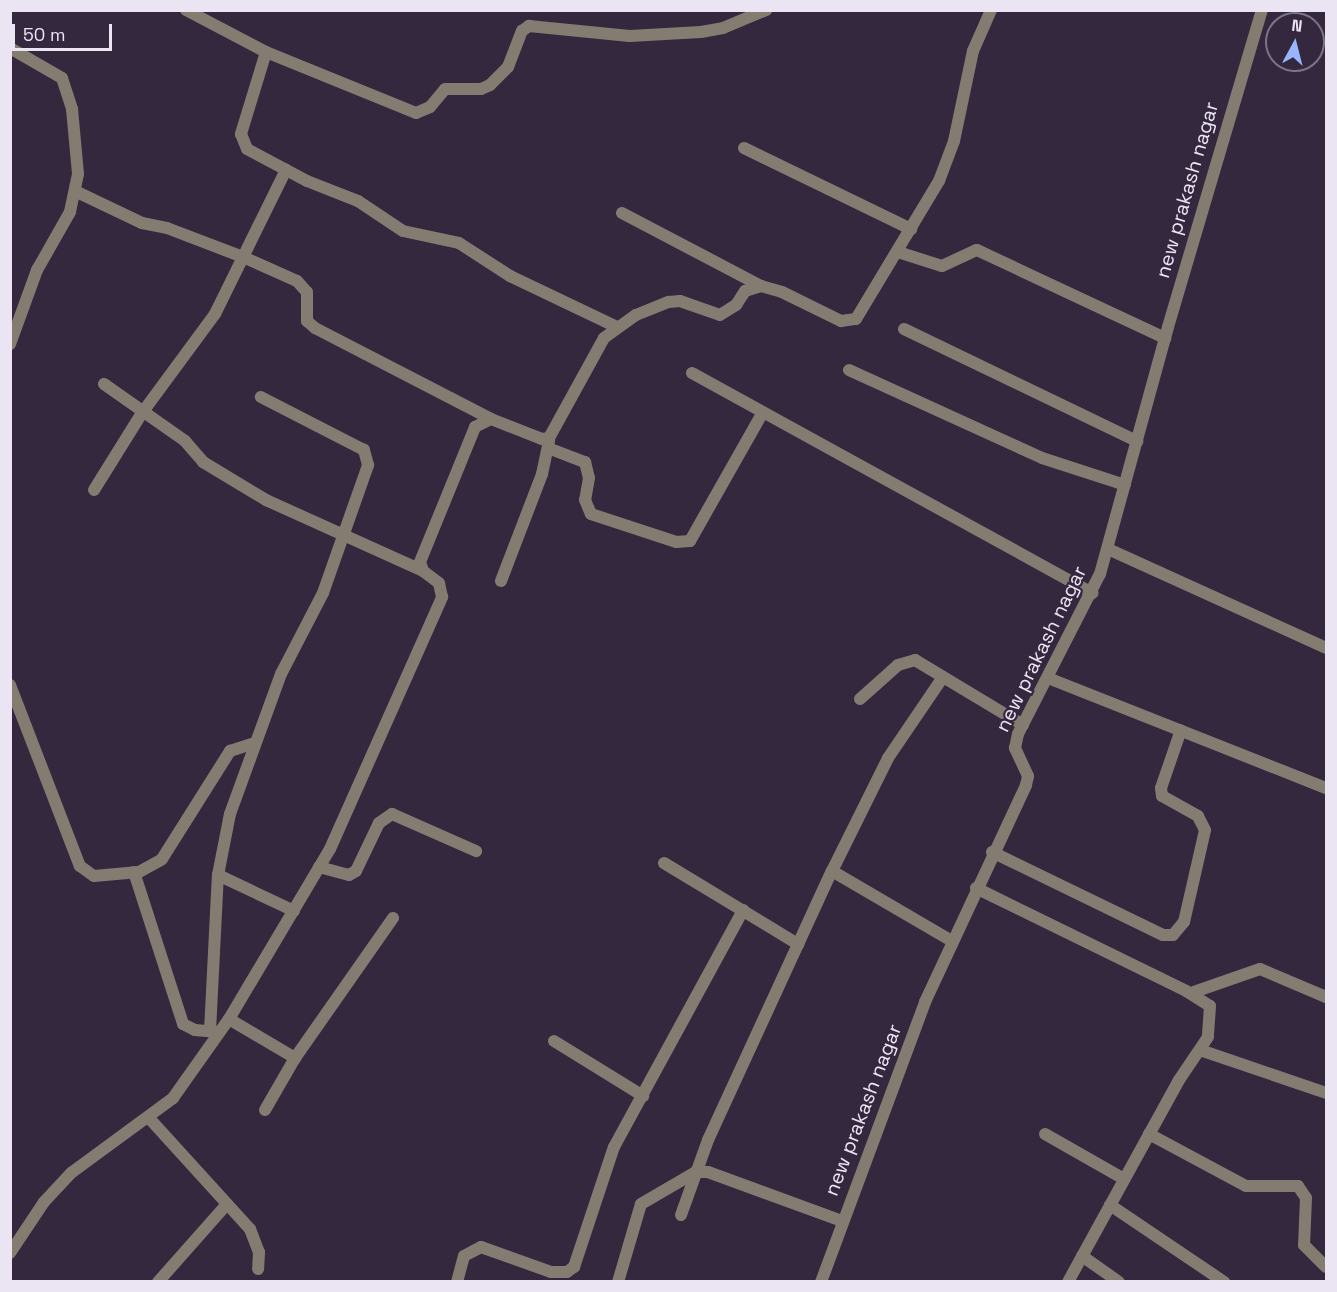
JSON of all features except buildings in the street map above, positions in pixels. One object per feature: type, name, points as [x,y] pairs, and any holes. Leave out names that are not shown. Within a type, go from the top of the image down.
[{"type":"street","points":[[186,10],[266,52],[416,113],[430,107],[445,89],[481,89],[490,85],[508,67],[522,31],[530,26],[630,36],[701,32],[723,28],[766,10]]},
{"type":"street","points":[[622,213],[761,286],[850,322],[862,312],[911,229],[946,163],[973,51],[991,10]]},
{"type":"street","name":"new prakash nagar","points":[[821,1281],[897,1073],[992,852],[1026,786],[1028,776],[1015,748],[1023,725],[1093,593],[1108,549],[1165,338],[1262,10]]},
{"type":"street","points":[[10,48],[44,64],[65,85],[75,133],[77,192],[65,224],[37,270],[10,344]]},
{"type":"street","points":[[266,52],[241,141],[247,149],[286,170],[358,201],[404,231],[459,243],[510,276],[617,327]]},
{"type":"street","points":[[744,148],[911,229]]},
{"type":"street","points":[[94,490],[142,413],[212,320],[286,170]]},
{"type":"street","points":[[77,192],[142,223],[167,228],[243,256],[304,287],[307,321],[315,328],[491,419],[542,439],[585,462],[590,478],[585,500],[591,514],[676,542],[690,541],[763,412]]},
{"type":"street","points":[[898,252],[942,266],[967,253],[984,252],[1165,338]]},
{"type":"street","points":[[501,581],[531,506],[548,443],[604,338],[617,327],[669,302],[680,301],[720,315],[736,305],[745,291],[761,286]]},
{"type":"street","points":[[904,329],[1137,441]]},
{"type":"street","points":[[849,370],[1042,458],[1125,485]]},
{"type":"street","points":[[692,373],[1093,593]]},
{"type":"street","points":[[10,1253],[56,1187],[90,1158],[149,1118],[173,1098],[216,1032],[229,1019],[320,867],[348,815],[375,746],[442,597],[439,583],[423,571],[266,500],[203,462],[185,441],[142,413],[104,384]]},
{"type":"street","points":[[216,1032],[218,875],[230,814],[281,674],[322,592],[368,465],[364,450],[261,396]]},
{"type":"street","points":[[423,571],[422,554],[440,517],[470,435],[483,420],[491,419]]},
{"type":"street","points":[[1108,549],[1326,648]]},
{"type":"street","points":[[860,699],[904,660],[924,664],[1023,725]]},
{"type":"street","points":[[681,1215],[696,1172],[831,871],[888,758],[943,677]]},
{"type":"street","points":[[1048,678],[1326,788]]},
{"type":"street","points":[[10,685],[80,866],[94,876],[151,868],[174,845],[230,750],[255,743]]},
{"type":"street","points":[[992,852],[1163,935],[1173,935],[1184,922],[1205,830],[1198,816],[1162,796],[1161,788],[1181,730]]},
{"type":"street","points":[[320,867],[340,874],[357,871],[379,823],[392,814],[476,851]]},
{"type":"street","points":[[664,863],[798,944]]},
{"type":"street","points":[[831,871],[952,941]]},
{"type":"street","points":[[134,872],[176,1010],[183,1024],[195,1030],[216,1032]]},
{"type":"street","points":[[218,875],[294,911]]},
{"type":"street","points":[[976,888],[1191,993],[1210,1006],[1212,1022],[1200,1050],[1149,1134],[1068,1281]]},
{"type":"street","points":[[457,1281],[464,1256],[481,1247],[551,1272],[567,1272],[574,1267],[614,1147],[743,910]]},
{"type":"street","points":[[265,1110],[295,1058],[393,918]]},
{"type":"street","points":[[1191,993],[1260,969],[1326,997]]},
{"type":"street","points":[[229,1019],[295,1058]]},
{"type":"street","points":[[554,1041],[643,1096]]},
{"type":"street","points":[[1200,1050],[1326,1093]]},
{"type":"street","points":[[149,1118],[250,1229],[258,1252],[258,1269]]},
{"type":"street","points":[[1045,1134],[1124,1179]]},
{"type":"street","points":[[1149,1134],[1246,1186],[1298,1186],[1306,1198],[1304,1245],[1326,1267]]},
{"type":"street","points":[[618,1281],[641,1204],[696,1172],[725,1178],[842,1221]]},
{"type":"street","points":[[158,1281],[227,1204]]},
{"type":"street","points":[[1110,1205],[1224,1281]]},
{"type":"street","points":[[1082,1256],[1119,1281]]}]
